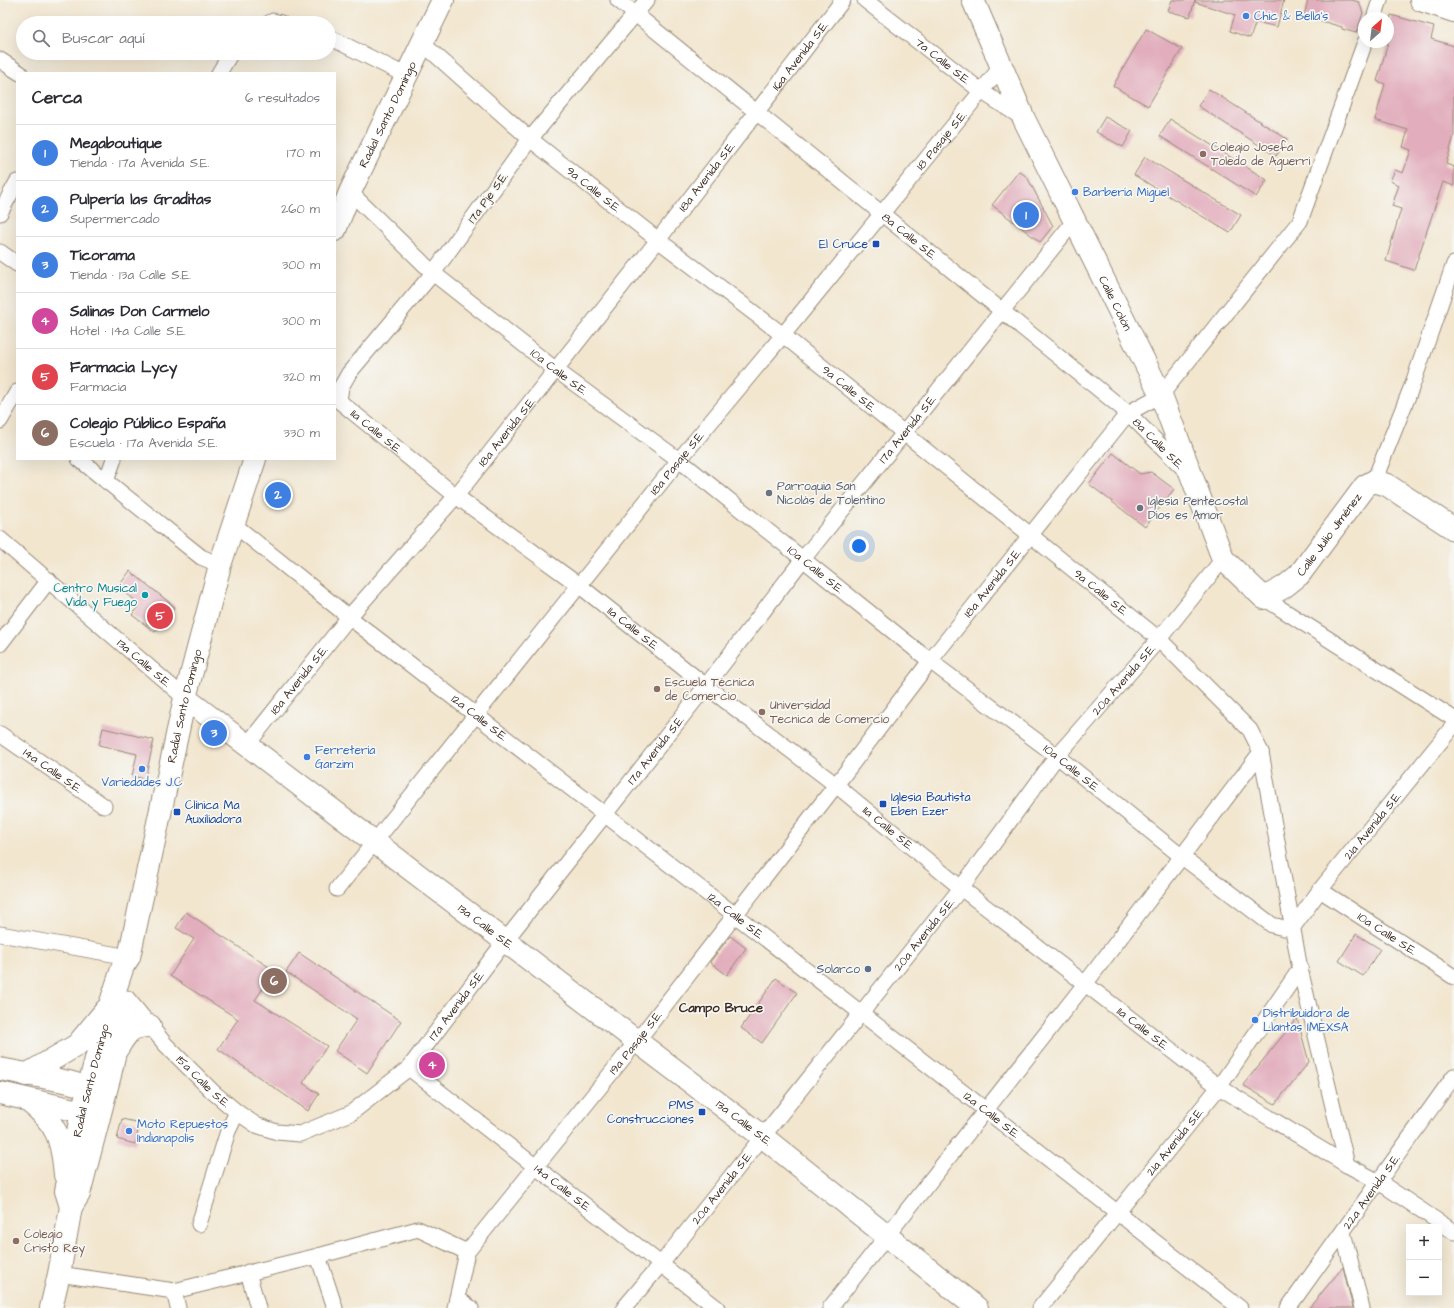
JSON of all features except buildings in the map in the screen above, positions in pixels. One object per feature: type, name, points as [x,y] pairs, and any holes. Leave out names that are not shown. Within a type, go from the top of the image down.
[{"type":"main road","name":"Radial Santo Domingo","points":[[336,227],[350,192],[405,75],[443,0]]},
{"type":"main road","name":"Calle Colón","points":[[973,0],[1024,119],[1161,395],[1223,559],[1264,598]]},
{"type":"main road","points":[[1421,0],[1454,10]]},
{"type":"main road","name":"Radial Santo Domingo","points":[[97,1091],[115,1052],[123,966],[129,957],[185,698],[232,523],[255,460]]},
{"type":"main road","points":[[1374,481],[1387,485],[1454,529]]},
{"type":"main road","name":"Calle Julio Jiménez","points":[[1264,598],[1284,587],[1300,575],[1365,486],[1374,481]]},
{"type":"main road","name":"13a Calle S.E.","points":[[185,698],[763,1136],[977,1308]]},
{"type":"main road","name":"Radial Santo Domingo","points":[[51,1308],[59,1274],[69,1199],[119,1000]]},
{"type":"main road","points":[[26,1074],[77,1045],[119,1000]]},
{"type":"main road","points":[[115,1052],[126,1034],[134,1028],[150,1026]]},
{"type":"main road","points":[[0,1069],[68,1082],[97,1091]]},
{"type":"main road","points":[[0,1093],[28,1101],[91,1114]]},
{"type":"main road","points":[[28,1101],[39,1109],[54,1126],[63,1156],[69,1199]]},
{"type":"street","name":"8a Calle S.E.","points":[[618,0],[1128,412],[1194,480]]},
{"type":"street","name":"17a Pje S.E.","points":[[339,401],[341,387],[349,373],[433,273],[530,139],[647,0]]},
{"type":"street","name":"16a Avenida S.E.","points":[[757,112],[843,0]]},
{"type":"street","name":"7a Calle S.E.","points":[[865,0],[981,91],[1024,119]]},
{"type":"street","points":[[1376,12],[1380,0]]},
{"type":"street","points":[[336,40],[405,75]]},
{"type":"street","name":"9a Calle S.E.","points":[[421,42],[530,139],[658,240],[783,335],[1159,639],[1250,730],[1261,752],[1300,969],[1347,1165]]},
{"type":"street","points":[[1161,395],[1300,221],[1363,48]]},
{"type":"street","points":[[0,60],[18,72]]},
{"type":"street","points":[[220,72],[227,60]]},
{"type":"street","name":"18 Pasaje S.E.","points":[[881,214],[1001,67]]},
{"type":"street","name":"18a Avenida S.E.","points":[[247,745],[349,617],[456,496],[757,112]]},
{"type":"street","points":[[0,213],[16,184]]},
{"type":"street","name":"10a Calle S.E.","points":[[350,192],[433,273],[556,370],[679,460],[930,661],[1057,756],[1181,856],[1272,924],[1284,928],[1293,927]]},
{"type":"street","name":"18a Pasaje S.E.","points":[[476,715],[679,460],[881,214]]},
{"type":"street","name":"17a Avenida S.E.","points":[[300,1134],[351,1113],[409,1068],[505,941],[706,686],[803,559],[905,434],[1075,220]]},
{"type":"street","points":[[0,252],[16,263]]},
{"type":"street","points":[[1374,481],[1414,378],[1454,264]]},
{"type":"street","name":"18a Avenida S.E.","points":[[836,785],[930,661],[1031,536],[1128,412],[1161,395]]},
{"type":"street","name":"11a Calle S.E.","points":[[339,401],[456,496],[580,586],[706,686],[836,785],[961,888],[1219,1087],[1347,1165],[1380,1182],[1454,1232]]},
{"type":"street","points":[[0,421],[15,402]]},
{"type":"street","points":[[80,460],[201,557],[220,565]]},
{"type":"street","points":[[106,481],[114,460]]},
{"type":"street","name":"12a Calle S.E.","points":[[232,523],[349,617],[1240,1308]]},
{"type":"street","name":"13a Calle S.E.","points":[[0,539],[185,698]]},
{"type":"street","name":"20a Avenida S.E.","points":[[624,1308],[661,1264],[961,888],[1057,756],[1159,639],[1223,559]]},
{"type":"street","points":[[0,644],[49,580]]},
{"type":"street","points":[[1264,598],[1454,719]]},
{"type":"street","points":[[337,888],[476,715]]},
{"type":"street","name":"21a Avenida S.E.","points":[[1293,927],[1320,890],[1454,725]]},
{"type":"street","name":"14a Calle S.E.","points":[[0,734],[104,806]]},
{"type":"street","points":[[830,1308],[1085,984],[1261,752]]},
{"type":"street","name":"19a Pasaje S.E.","points":[[456,1303],[467,1252],[636,1041],[836,785]]},
{"type":"street","name":"10a Calle S.E.","points":[[1320,890],[1454,977]]},
{"type":"street","points":[[0,934],[129,957]]},
{"type":"street","name":"21a Avenida S.E.","points":[[1040,1308],[1219,1087],[1300,969]]},
{"type":"street","name":"15a Calle S.E.","points":[[119,1000],[150,1026],[165,1044],[213,1092],[237,1112],[256,1125],[277,1132],[300,1134]]},
{"type":"street","name":"14a Calle S.E.","points":[[409,1068],[717,1308]]},
{"type":"street","name":"22a Avenida S.E.","points":[[1288,1308],[1380,1182],[1454,1076]]},
{"type":"street","points":[[199,1224],[228,1131],[237,1112]]},
{"type":"street","points":[[59,1274],[174,1291],[318,1256],[418,1229],[467,1252]]},
{"type":"street","points":[[1343,1232],[1362,1308]]},
{"type":"street","points":[[318,1256],[335,1308]]},
{"type":"street","points":[[248,1272],[258,1308]]},
{"type":"street","points":[[174,1291],[178,1308]]},
{"type":"street","points":[[456,1303],[470,1308]]},
{"type":"place","name":"Chic & Bella's","points":[[1246,16]]},
{"type":"place","name":"Colegio Josefa Toledo de Aguerri","points":[[1203,154]]},
{"type":"place","name":"Barbería Miguel","points":[[1075,192]]},
{"type":"place","name":"Megaboutique","points":[[1026,215]]},
{"type":"place","name":"El Cruce","points":[[876,244]]},
{"type":"place","name":"Parroquia San Nicolás de Tolentino","points":[[769,493]]},
{"type":"place","name":"Pulpería las Graditas","points":[[278,495]]},
{"type":"place","name":"Iglesia Pentecostal Dios es Amor","points":[[1140,508]]},
{"type":"place","name":"Centro Musical Vida y Fuego","points":[[145,595]]},
{"type":"place","name":"Farmacia Lycy","points":[[160,616]]},
{"type":"place","name":"Escuela Técnica de Comercio","points":[[657,689]]},
{"type":"place","name":"Universidad Tecnica de Comercio","points":[[762,712]]},
{"type":"place","name":"Ticorama","points":[[214,733]]},
{"type":"place","name":"Ferretería Garzim","points":[[307,757]]},
{"type":"place","name":"Variedades J.C","points":[[142,769]]},
{"type":"place","name":"Iglesia Bautista Eben Ezer","points":[[883,804]]},
{"type":"place","name":"Clínica Ma Auxiliadora","points":[[177,812]]},
{"type":"place","name":"Solarco","points":[[868,969]]},
{"type":"place","name":"Colegio Público España","points":[[274,981]]},
{"type":"place","name":"Distribuidora de Llantas IMEXSA","points":[[1255,1020]]},
{"type":"place","name":"Salinas Don Carmelo","points":[[432,1065]]},
{"type":"place","name":"PMS Construcciones","points":[[702,1112]]},
{"type":"place","name":"Moto Repuestos Indianapolis","points":[[129,1131]]},
{"type":"place","name":"Colegio Cristo Rey","points":[[16,1241]]},
{"type":"district","name":"Campo Bruce","points":[[721,1008]]}]
